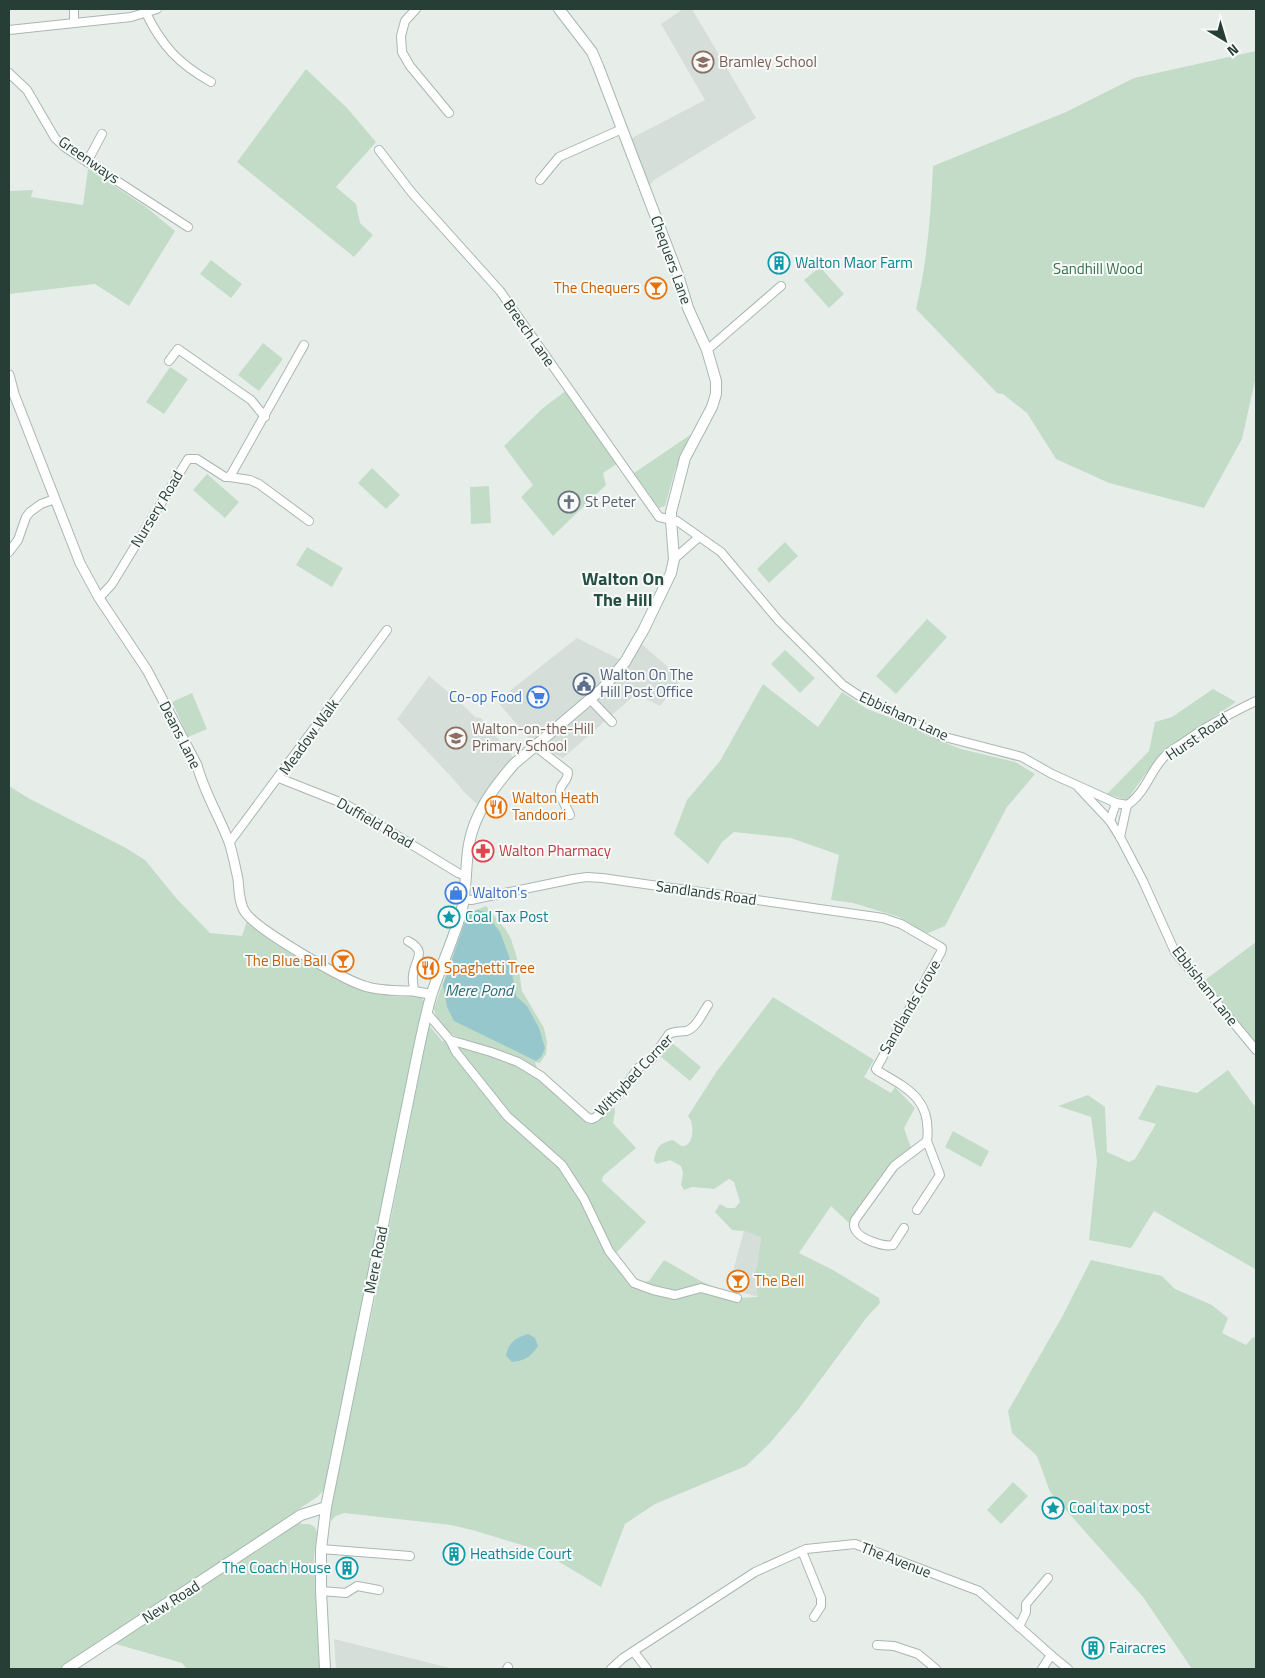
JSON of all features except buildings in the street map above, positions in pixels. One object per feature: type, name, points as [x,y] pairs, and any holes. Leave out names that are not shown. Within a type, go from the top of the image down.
[{"type":"main road","name":"Chequers Lane","points":[[559,9],[592,52],[678,275],[688,308],[708,350],[716,381],[716,394],[712,407],[685,458],[673,502],[671,520],[674,559]]},
{"type":"main road","name":"Mere Road","points":[[325,1669],[321,1549],[326,1507],[418,1052],[432,994],[453,939],[464,899],[472,832],[483,806],[504,775],[514,764],[615,675],[644,629],[671,573],[674,559]]},
{"type":"main road","name":"New Road","points":[[73,1667],[301,1515],[326,1507]]},
{"type":"street","points":[[74,9],[74,22]]},
{"type":"street","points":[[9,30],[130,17],[156,9]]},
{"type":"street","points":[[416,9],[406,21],[401,36],[402,52],[410,66],[449,113]]},
{"type":"street","points":[[146,13],[158,37],[180,62],[194,73],[211,82]]},
{"type":"street","name":"Greenways","points":[[9,73],[28,90],[55,138],[66,148],[188,228]]},
{"type":"street","points":[[540,180],[559,157],[622,129]]},
{"type":"street","points":[[87,162],[102,134]]},
{"type":"street","name":"Breech Lane","points":[[379,150],[412,192],[496,285],[659,516],[671,520]]},
{"type":"street","points":[[708,350],[781,286]]},
{"type":"street","points":[[229,477],[304,345]]},
{"type":"street","points":[[169,361],[178,349],[251,400],[264,418]]},
{"type":"street","name":"Deans Lane","points":[[9,375],[14,394],[80,563],[99,598],[147,670],[194,757],[200,778],[233,855],[244,912],[290,946],[353,982],[370,988],[388,991],[414,991],[432,994]]},
{"type":"street","name":"Nursery Road","points":[[99,598],[112,584],[188,459],[197,459],[225,477],[250,480],[259,484],[308,521]]},
{"type":"street","points":[[9,552],[18,540],[30,512],[41,504],[55,499]]},
{"type":"street","name":"Ebbisham Lane","points":[[671,520],[677,521],[721,552],[779,621],[844,685],[861,697],[941,736],[1022,757],[1116,803],[1128,805]]},
{"type":"street","points":[[674,559],[698,537]]},
{"type":"street","name":"Meadow Walk","points":[[229,843],[387,630]]},
{"type":"street","points":[[590,699],[612,722]]},
{"type":"street","name":"Hurst Road","points":[[1128,805],[1136,799],[1153,771],[1166,755],[1196,734],[1256,701]]},
{"type":"street","points":[[536,746],[568,772],[568,778],[560,788],[560,794],[570,815]]},
{"type":"street","name":"Duffield Road","points":[[278,778],[347,805],[444,865],[467,876]]},
{"type":"street","name":"Ebbisham Lane","points":[[1076,784],[1110,821],[1120,837],[1143,880],[1176,952],[1256,1050]]},
{"type":"street","points":[[1110,821],[1116,803]]},
{"type":"street","points":[[1120,837],[1128,805]]},
{"type":"street","name":"Sandlands Road","points":[[464,899],[471,900],[573,879],[587,877],[602,878],[883,918],[901,924],[942,948]]},
{"type":"street","points":[[408,941],[419,952],[412,977],[414,991]]},
{"type":"street","name":"Sandlands Grove","points":[[927,1141],[929,1127],[927,1117],[918,1099],[898,1083],[878,1071],[877,1066],[942,948]]},
{"type":"street","name":"Withybed Corner","points":[[450,1040],[518,1062],[541,1076],[588,1118],[592,1119],[623,1090],[638,1068],[651,1060],[669,1034],[688,1031],[708,1005]]},
{"type":"street","points":[[427,1013],[450,1040],[456,1052],[507,1116],[562,1165],[584,1199],[609,1251],[634,1283],[675,1295],[701,1288],[738,1298]]},
{"type":"street","points":[[904,1228],[893,1245],[888,1246],[874,1243],[856,1231],[854,1225],[891,1170],[927,1141],[940,1175],[917,1210]]},
{"type":"street","name":"The Avenue","points":[[611,1669],[623,1658],[755,1572],[802,1551],[855,1544],[979,1591],[1068,1669]]},
{"type":"street","points":[[321,1549],[410,1556]]},
{"type":"street","points":[[802,1551],[822,1606],[814,1617]]},
{"type":"street","points":[[1019,1627],[1026,1612],[1026,1604],[1048,1578]]},
{"type":"street","points":[[321,1592],[346,1593],[356,1586],[379,1590]]},
{"type":"street","points":[[877,1645],[894,1646],[918,1654],[936,1669]]},
{"type":"street","points":[[634,1652],[647,1669]]},
{"type":"street","points":[[1042,1669],[1052,1655]]},
{"type":"shaded area","name":"Bramley School","points":[[683,9],[692,9],[756,118],[654,180],[647,189],[628,140],[705,100],[661,24]]},
{"type":"shaded area","points":[[577,638],[625,662],[637,640],[682,679],[660,706],[636,694],[563,758],[535,746],[497,701]]},
{"type":"shaded area","name":"Walton-on-the-Hill Primary School","points":[[429,676],[475,717],[481,718],[514,758],[502,770],[478,805],[397,719]]},
{"type":"shaded area","points":[[744,1231],[761,1236],[757,1267],[754,1273],[759,1297],[728,1289]]},
{"type":"shaded area","points":[[334,1639],[454,1669],[336,1669]]},
{"type":"green space","name":"Sandhill Wood","points":[[1256,51],[1256,376],[1242,439],[1204,508],[1109,483],[1056,459],[1027,413],[1003,394],[997,393],[916,309],[928,238],[933,166],[1066,112],[1134,78]]},
{"type":"green space","points":[[306,69],[347,108],[376,142],[336,187],[356,204],[360,223],[373,235],[354,257],[237,162]]},
{"type":"green space","points":[[88,169],[146,207],[175,231],[129,306],[95,284],[9,294],[9,191],[33,190],[31,197],[83,205]]},
{"type":"green space","points":[[211,260],[242,284],[231,298],[200,274]]},
{"type":"green space","points":[[820,267],[844,294],[829,308],[804,280]]},
{"type":"green space","points":[[263,343],[283,359],[259,391],[238,375]]},
{"type":"green space","points":[[170,367],[188,379],[164,414],[146,402]]},
{"type":"green space","points":[[567,390],[618,463],[603,473],[606,485],[553,536],[521,497],[533,485],[504,446],[543,408]]},
{"type":"green space","points":[[690,435],[675,470],[665,506],[659,508],[634,473]]},
{"type":"green space","points":[[372,468],[400,495],[386,509],[358,483]]},
{"type":"green space","points":[[207,474],[239,502],[225,518],[193,490]]},
{"type":"green space","points":[[489,486],[491,523],[471,524],[470,487]]},
{"type":"green space","points":[[785,542],[798,556],[769,583],[757,569]]},
{"type":"green space","points":[[307,547],[343,568],[332,587],[296,565]]},
{"type":"green space","points":[[927,619],[947,637],[896,694],[876,676]]},
{"type":"green space","points":[[785,650],[815,678],[800,693],[771,664]]},
{"type":"green space","points":[[763,684],[818,727],[842,692],[867,709],[902,722],[928,736],[961,749],[1015,762],[1035,774],[1007,807],[945,926],[926,934],[899,917],[853,903],[831,900],[839,855],[791,838],[734,832],[722,842],[708,864],[674,834],[687,800],[720,761]]},
{"type":"green space","points":[[1213,689],[1236,702],[1172,745],[1147,772],[1127,800],[1107,794],[1149,751],[1155,722],[1172,717]]},
{"type":"green space","points":[[192,693],[207,729],[188,737],[172,702]]},
{"type":"green space","points":[[9,786],[145,860],[177,899],[210,933],[242,936],[247,921],[283,946],[347,984],[384,995],[402,997],[418,995],[424,1001],[324,1490],[296,1511],[301,1524],[309,1524],[315,1527],[317,1533],[314,1558],[320,1669],[187,1669],[182,1663],[109,1642],[76,1664],[77,1669],[9,1669]]},
{"type":"green space","points":[[486,906],[511,939],[517,958],[522,991],[544,1028],[547,1042],[546,1054],[540,1063],[535,1062],[540,1078],[583,1117],[595,1122],[614,1103],[613,1123],[636,1148],[603,1176],[602,1181],[646,1222],[615,1254],[634,1283],[649,1281],[664,1260],[699,1280],[737,1298],[758,1297],[754,1273],[757,1267],[761,1237],[744,1231],[732,1230],[715,1212],[720,1204],[727,1208],[735,1208],[740,1202],[734,1182],[729,1179],[714,1189],[692,1187],[684,1190],[681,1185],[683,1173],[681,1166],[670,1160],[657,1164],[654,1161],[657,1149],[664,1143],[673,1140],[683,1146],[688,1144],[692,1137],[692,1127],[688,1116],[717,1071],[773,997],[874,1060],[864,1077],[891,1093],[895,1087],[915,1108],[904,1128],[911,1148],[881,1175],[849,1223],[831,1206],[799,1253],[833,1270],[879,1298],[880,1303],[867,1317],[798,1410],[769,1444],[746,1466],[655,1504],[625,1524],[601,1587],[541,1551],[476,1531],[451,1525],[344,1513],[336,1516],[331,1521],[336,1483],[379,1279],[429,1025],[442,1041],[470,1042],[442,1027],[438,1022],[434,1008],[468,913]]},
{"type":"green space","points":[[1256,942],[1256,1043],[1205,980]]},
{"type":"green space","points":[[671,1042],[701,1067],[690,1081],[660,1056]]},
{"type":"green space","points":[[1228,1070],[1256,1108],[1255,1269],[1154,1211],[1131,1248],[1089,1240],[1097,1161],[1091,1117],[1058,1106],[1088,1095],[1105,1107],[1107,1152],[1129,1162],[1135,1159],[1156,1124],[1138,1119],[1157,1085],[1197,1093]]},
{"type":"green space","points":[[953,1131],[989,1151],[981,1167],[945,1147]]},
{"type":"green space","points":[[1091,1260],[1162,1276],[1175,1289],[1212,1305],[1228,1318],[1222,1333],[1246,1345],[1253,1337],[1256,1338],[1256,1669],[1192,1669],[1143,1597],[1050,1492],[1037,1456],[1012,1433],[1008,1411],[1062,1317]]},
{"type":"green space","points":[[1013,1482],[1028,1496],[1001,1524],[987,1510]]},
{"type":"water","name":"Mere Pond","points":[[478,910],[485,912],[500,932],[509,956],[516,996],[527,1006],[539,1028],[545,1048],[541,1057],[536,1061],[454,1021],[447,1007],[443,985],[467,916],[471,912]]},
{"type":"water","points":[[528,1334],[535,1338],[538,1346],[527,1357],[512,1362],[506,1356],[510,1344],[519,1337]]},
{"type":"place","name":"Bramley School","points":[[703,62]]},
{"type":"place","name":"Walton Maor Farm","points":[[779,263]]},
{"type":"place","name":"The Chequers","points":[[656,288]]},
{"type":"place","name":"St Peter","points":[[569,502]]},
{"type":"place","name":"Walton On The Hill Post Office","points":[[584,684]]},
{"type":"place","name":"Co-op Food","points":[[538,697]]},
{"type":"place","name":"Walton-on-the-Hill Primary School","points":[[456,738]]},
{"type":"place","name":"Walton Heath Tandoori","points":[[496,807]]},
{"type":"place","name":"Walton Pharmacy","points":[[483,851]]},
{"type":"place","name":"Walton's","points":[[456,893]]},
{"type":"place","name":"Coal Tax Post","points":[[449,917]]},
{"type":"place","name":"The Blue Ball","points":[[343,961]]},
{"type":"place","name":"Spaghetti Tree","points":[[428,968]]},
{"type":"place","name":"The Bell","points":[[738,1281]]},
{"type":"place","name":"Coal tax post","points":[[1053,1508]]},
{"type":"place","name":"Heathside Court","points":[[454,1554]]},
{"type":"place","name":"The Coach House","points":[[347,1568]]},
{"type":"place","name":"Fairacres","points":[[1093,1648]]},
{"type":"district","name":"Walton On The Hill","points":[[623,589]]}]
